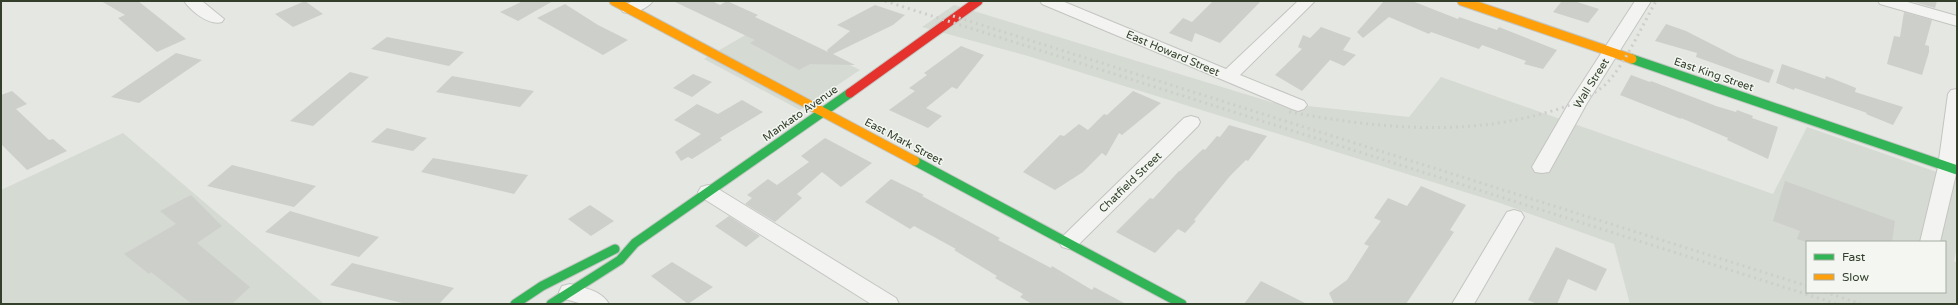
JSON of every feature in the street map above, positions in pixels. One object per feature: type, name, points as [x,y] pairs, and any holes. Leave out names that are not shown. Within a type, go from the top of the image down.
[{"type":"street","points":[[192,1],[216,19]]},
{"type":"street","name":"East Mark Street","points":[[614,1],[1069,242],[1182,304]]},
{"type":"street","points":[[629,9],[645,1]]},
{"type":"street","name":"Mankato Avenue","points":[[551,304],[620,260],[635,243],[823,112],[978,1]]},
{"type":"street","name":"East Howard Street","points":[[1048,1],[1298,105]]},
{"type":"street","points":[[1229,76],[1307,1]]},
{"type":"street","name":"East King Street","points":[[1462,1],[1952,169]]},
{"type":"street","name":"Wall Street","points":[[1542,167],[1578,103],[1643,1]]},
{"type":"street","points":[[1886,1],[1957,21]]},
{"type":"street","points":[[1930,241],[1952,169],[1957,94]]},
{"type":"street","name":"Chatfield Street","points":[[1069,242],[1192,122]]},
{"type":"street","points":[[708,192],[888,304]]},
{"type":"street","points":[[1463,304],[1514,217]]},
{"type":"street","name":"Mankato Avenue","points":[[515,304],[542,286],[613,249],[635,243]]},
{"type":"street","points":[[570,292],[592,299],[598,304]]},
{"type":"shaded area","points":[[954,5],[1271,102],[1409,117],[1441,77],[1773,194],[1807,127],[1957,179],[1957,246],[1954,261],[1957,263],[1957,304],[1630,304],[1614,244],[1500,203],[1028,56],[922,27]]},
{"type":"shaded area","points":[[766,23],[860,70],[800,110],[704,59]]},
{"type":"shaded area","points":[[123,133],[324,304],[1,304],[1,190]]},
{"type":"building","points":[[101,1],[138,1],[186,39],[157,52],[118,18],[125,15]]},
{"type":"building","points":[[305,1],[323,14],[293,27],[275,14]]},
{"type":"building","points":[[523,1],[553,1],[518,21],[500,12]]},
{"type":"building","points":[[673,1],[712,1],[720,5],[727,1],[758,15],[755,17],[828,52],[827,50],[850,31],[837,25],[875,5],[905,15],[893,25],[833,54],[855,65],[810,64],[799,70],[750,43],[755,40]]},
{"type":"building","points":[[1213,1],[1261,1],[1220,43],[1195,33],[1192,42],[1169,33],[1183,18],[1192,22]]},
{"type":"building","points":[[1384,1],[1412,1],[1458,19],[1459,17],[1497,30],[1499,27],[1557,50],[1543,69],[1524,64],[1526,61],[1482,45],[1479,49],[1431,32],[1429,34],[1389,17],[1363,38],[1357,32]]},
{"type":"building","points":[[1562,1],[1574,1],[1599,9],[1588,23],[1553,12]]},
{"type":"building","points":[[1910,1],[1937,1],[1935,8]]},
{"type":"building","points":[[565,4],[598,25],[628,40],[603,55],[537,18]]},
{"type":"building","points":[[1904,12],[1932,20],[1925,45],[1929,46],[1929,52],[1922,75],[1887,64],[1894,36],[1900,37]]},
{"type":"building","points":[[1666,24],[1686,31],[1737,57],[1774,70],[1769,83],[1696,57],[1697,53],[1655,41]]},
{"type":"building","points":[[1321,27],[1351,38],[1343,50],[1356,55],[1344,66],[1330,60],[1302,91],[1275,75],[1302,49],[1298,47],[1303,35],[1310,38]]},
{"type":"building","points":[[387,37],[464,52],[449,66],[371,49]]},
{"type":"building","points":[[961,46],[984,55],[957,89],[952,87],[926,108],[942,116],[928,128],[889,110],[915,91],[909,88],[927,75],[924,73]]},
{"type":"building","points":[[176,53],[202,60],[139,103],[111,97]]},
{"type":"building","points":[[1782,64],[1825,79],[1826,76],[1856,88],[1855,92],[1903,107],[1893,125],[1866,114],[1867,113],[1795,88],[1794,90],[1776,83]]},
{"type":"building","points":[[350,72],[369,77],[313,126],[290,121]]},
{"type":"building","points":[[693,74],[712,82],[692,97],[673,88]]},
{"type":"building","points":[[1631,75],[1650,82],[1651,81],[1716,106],[1736,112],[1737,110],[1753,116],[1752,118],[1778,127],[1768,159],[1727,140],[1728,138],[1620,95]]},
{"type":"building","points":[[452,76],[534,91],[520,107],[436,92]]},
{"type":"building","points":[[12,91],[27,104],[16,109],[49,140],[53,139],[67,151],[27,170],[1,144],[1,95]]},
{"type":"building","points":[[1133,91],[1161,103],[1122,135],[1119,133],[1106,156],[1102,153],[1083,172],[1055,190],[1023,172],[1060,135],[1064,136],[1079,124],[1088,130],[1104,114],[1107,115]]},
{"type":"building","points":[[742,100],[763,112],[720,138],[722,140],[692,159],[688,157],[681,161],[675,152],[701,134],[674,120],[697,104],[718,114]]},
{"type":"building","points":[[1229,125],[1267,136],[1248,161],[1246,160],[1230,176],[1185,233],[1178,229],[1155,253],[1116,232],[1150,198],[1153,199],[1179,171],[1203,149],[1205,150],[1217,136],[1220,137]]},
{"type":"building","points":[[387,128],[427,138],[413,151],[371,142]]},
{"type":"building","points":[[825,138],[872,163],[841,187],[822,172],[797,194],[802,198],[775,222],[745,204],[752,198],[747,195],[768,179],[777,185],[809,162],[801,156]]},
{"type":"building","points":[[433,158],[528,175],[514,194],[421,172]]},
{"type":"building","points":[[232,165],[316,186],[294,207],[207,186]]},
{"type":"building","points":[[891,179],[924,195],[922,196],[1000,238],[998,240],[1051,268],[1052,266],[1092,290],[1094,287],[1126,304],[1032,304],[1020,297],[1023,294],[995,278],[997,276],[954,250],[956,249],[914,226],[910,229],[865,202]]},
{"type":"building","points":[[1785,181],[1895,221],[1892,241],[1806,242],[1797,239],[1800,231],[1773,221]]},
{"type":"building","points":[[1421,186],[1466,205],[1450,230],[1454,232],[1406,304],[1334,304],[1329,293],[1347,280],[1369,246],[1364,244],[1381,221],[1374,218],[1388,198],[1407,206]]},
{"type":"building","points":[[191,195],[222,226],[197,243],[250,287],[232,304],[192,304],[151,272],[149,274],[124,254],[176,224],[160,211]]},
{"type":"building","points":[[590,205],[614,221],[591,236],[568,219]]},
{"type":"building","points":[[290,211],[379,237],[359,257],[265,232]]},
{"type":"building","points":[[729,216],[760,236],[746,247],[715,226]]},
{"type":"building","points":[[1556,247],[1607,269],[1596,291],[1568,279],[1557,304],[1537,304],[1528,300]]},
{"type":"building","points":[[672,262],[713,287],[688,304],[651,276]]},
{"type":"building","points":[[352,263],[454,288],[439,304],[406,304],[330,285]]},
{"type":"building","points":[[1261,281],[1307,304],[1244,304]]},
{"type":"railway","points":[[885,1],[1837,304]]},
{"type":"railway","points":[[1289,112],[1352,122],[1415,127],[1446,127],[1478,126],[1510,121],[1558,109],[1584,99],[1606,84],[1620,67],[1656,1]]},
{"type":"railway","points":[[953,16],[1806,286]]},
{"type":"railway","points":[[1828,293],[1861,304]]},
{"type":"traffic: fast","points":[[1632,59],[1957,170]]},
{"type":"traffic: fast","points":[[551,304],[620,260],[635,243],[850,93]]},
{"type":"traffic: fast","points":[[915,161],[1182,304]]},
{"type":"traffic: fast","points":[[515,304],[542,286],[615,249]]},
{"type":"traffic: slow","points":[[614,1],[915,161]]},
{"type":"traffic: slow","points":[[1462,1],[1632,59]]},
{"type":"traffic: jam","points":[[850,93],[978,1]]}]
